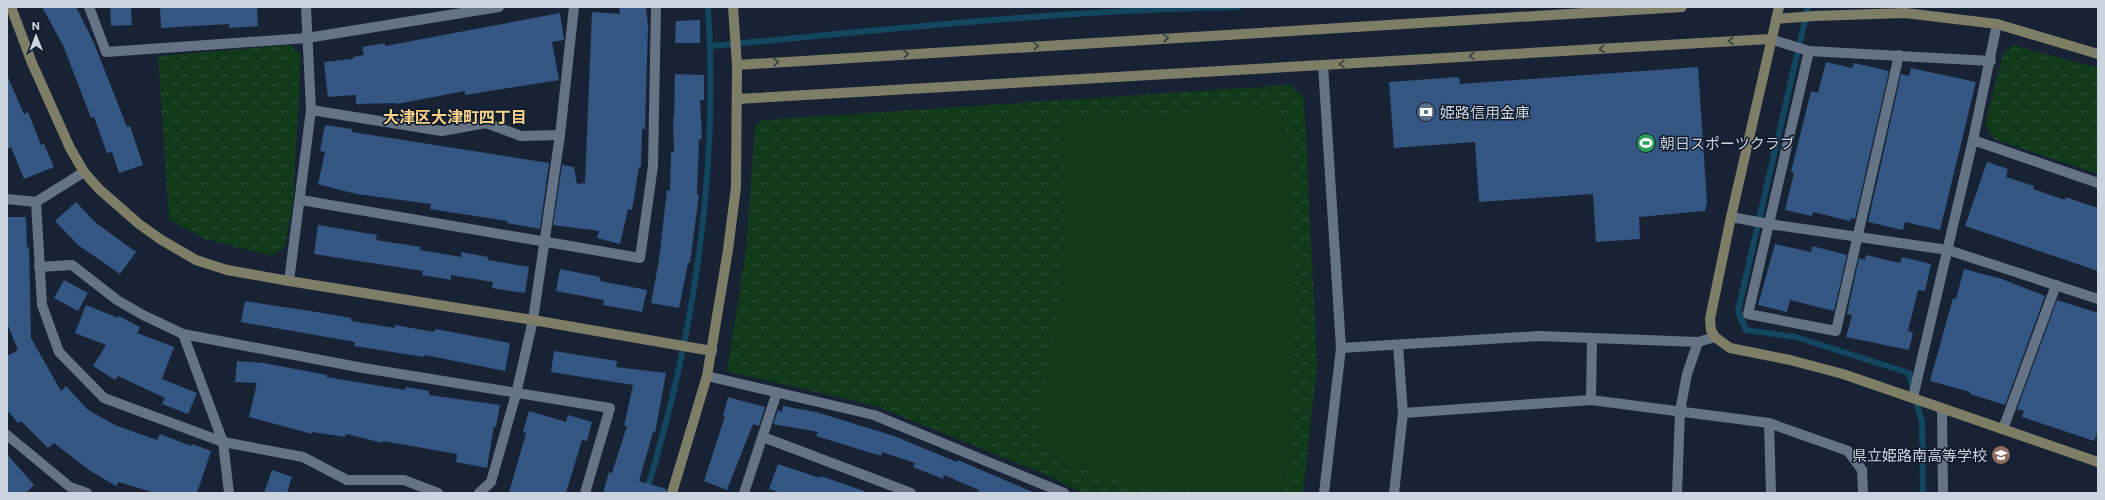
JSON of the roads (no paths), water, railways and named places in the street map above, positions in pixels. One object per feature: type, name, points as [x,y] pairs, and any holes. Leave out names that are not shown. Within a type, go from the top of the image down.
[{"type":"street","points":[[11,7],[32,62],[70,148],[84,172],[99,189],[155,236],[196,260],[227,270],[289,282],[533,320],[712,351]]},
{"type":"street","points":[[89,7],[106,52],[307,38],[499,7]]},
{"type":"street","points":[[289,282],[311,110],[306,7]]},
{"type":"street","points":[[479,493],[491,482],[516,394],[533,320],[560,135],[574,7]]},
{"type":"street","points":[[300,200],[640,258],[653,166],[656,7]]},
{"type":"street","points":[[672,493],[712,351],[728,250],[736,187],[738,65],[733,7]]},
{"type":"street","points":[[738,65],[1682,7]]},
{"type":"street","points":[[1779,7],[1770,39],[1710,319],[1711,330],[1715,337],[1730,348],[1790,360],[1843,374],[2098,461]]},
{"type":"street","points":[[1776,20],[1814,16],[1905,13],[1997,24],[2098,54]]},
{"type":"street","points":[[1913,397],[1991,61],[1997,24]]},
{"type":"street","points":[[738,99],[1770,39],[1809,51],[1991,61]]},
{"type":"street","points":[[1809,51],[1748,314],[1836,331],[1899,55]]},
{"type":"street","points":[[1323,65],[1341,348],[1324,493]]},
{"type":"street","points":[[311,110],[442,131],[486,123],[521,136],[560,135]]},
{"type":"street","points":[[1973,140],[2098,184]]},
{"type":"street","points":[[7,199],[36,202],[84,172]]},
{"type":"street","points":[[36,202],[42,306],[59,352],[104,398],[223,442],[303,457],[347,480],[404,480],[438,493]]},
{"type":"street","points":[[1731,217],[1856,238],[1948,250],[2098,299]]},
{"type":"street","points":[[39,267],[72,265],[117,300],[143,315],[183,334],[363,368],[516,394],[610,408],[585,493]]},
{"type":"street","points":[[2003,429],[2056,285]]},
{"type":"street","points":[[183,334],[223,442],[230,493]]},
{"type":"street","points":[[1341,348],[1539,336],[1698,342],[1715,337]]},
{"type":"street","points":[[1591,400],[1592,338]]},
{"type":"street","points":[[1677,493],[1680,412],[1687,374],[1698,342]]},
{"type":"street","points":[[1394,493],[1403,413],[1398,345]]},
{"type":"street","points":[[706,376],[874,415],[1064,493]]},
{"type":"street","points":[[744,493],[777,392]]},
{"type":"street","points":[[1403,413],[1591,400],[1769,423],[1848,451],[1862,470],[1863,493]]},
{"type":"street","points":[[1942,408],[1943,493]]},
{"type":"street","points":[[1769,423],[1771,493]]},
{"type":"street","points":[[7,435],[70,487],[87,493]]},
{"type":"street","points":[[763,437],[911,493]]},
{"type":"waterway","points":[[646,493],[663,434],[677,374],[690,314],[699,253],[706,191],[710,129],[708,7]]},
{"type":"waterway","points":[[711,46],[1040,16],[1238,7]]},
{"type":"waterway","points":[[1808,7],[1738,311],[1746,330],[1796,337],[1909,373],[1913,389]]},
{"type":"waterway","points":[[1915,397],[1922,422],[1923,493]]},
{"type":"place","name":"姫路信用金庫","points":[[1426,112]]},
{"type":"place","name":"朝日スポーツクラブ","points":[[1646,143]]},
{"type":"place","name":"県立姫路南高等学校","points":[[2001,455]]},
{"type":"district","name":"大津区大津町四丁目","points":[[455,116]]}]
